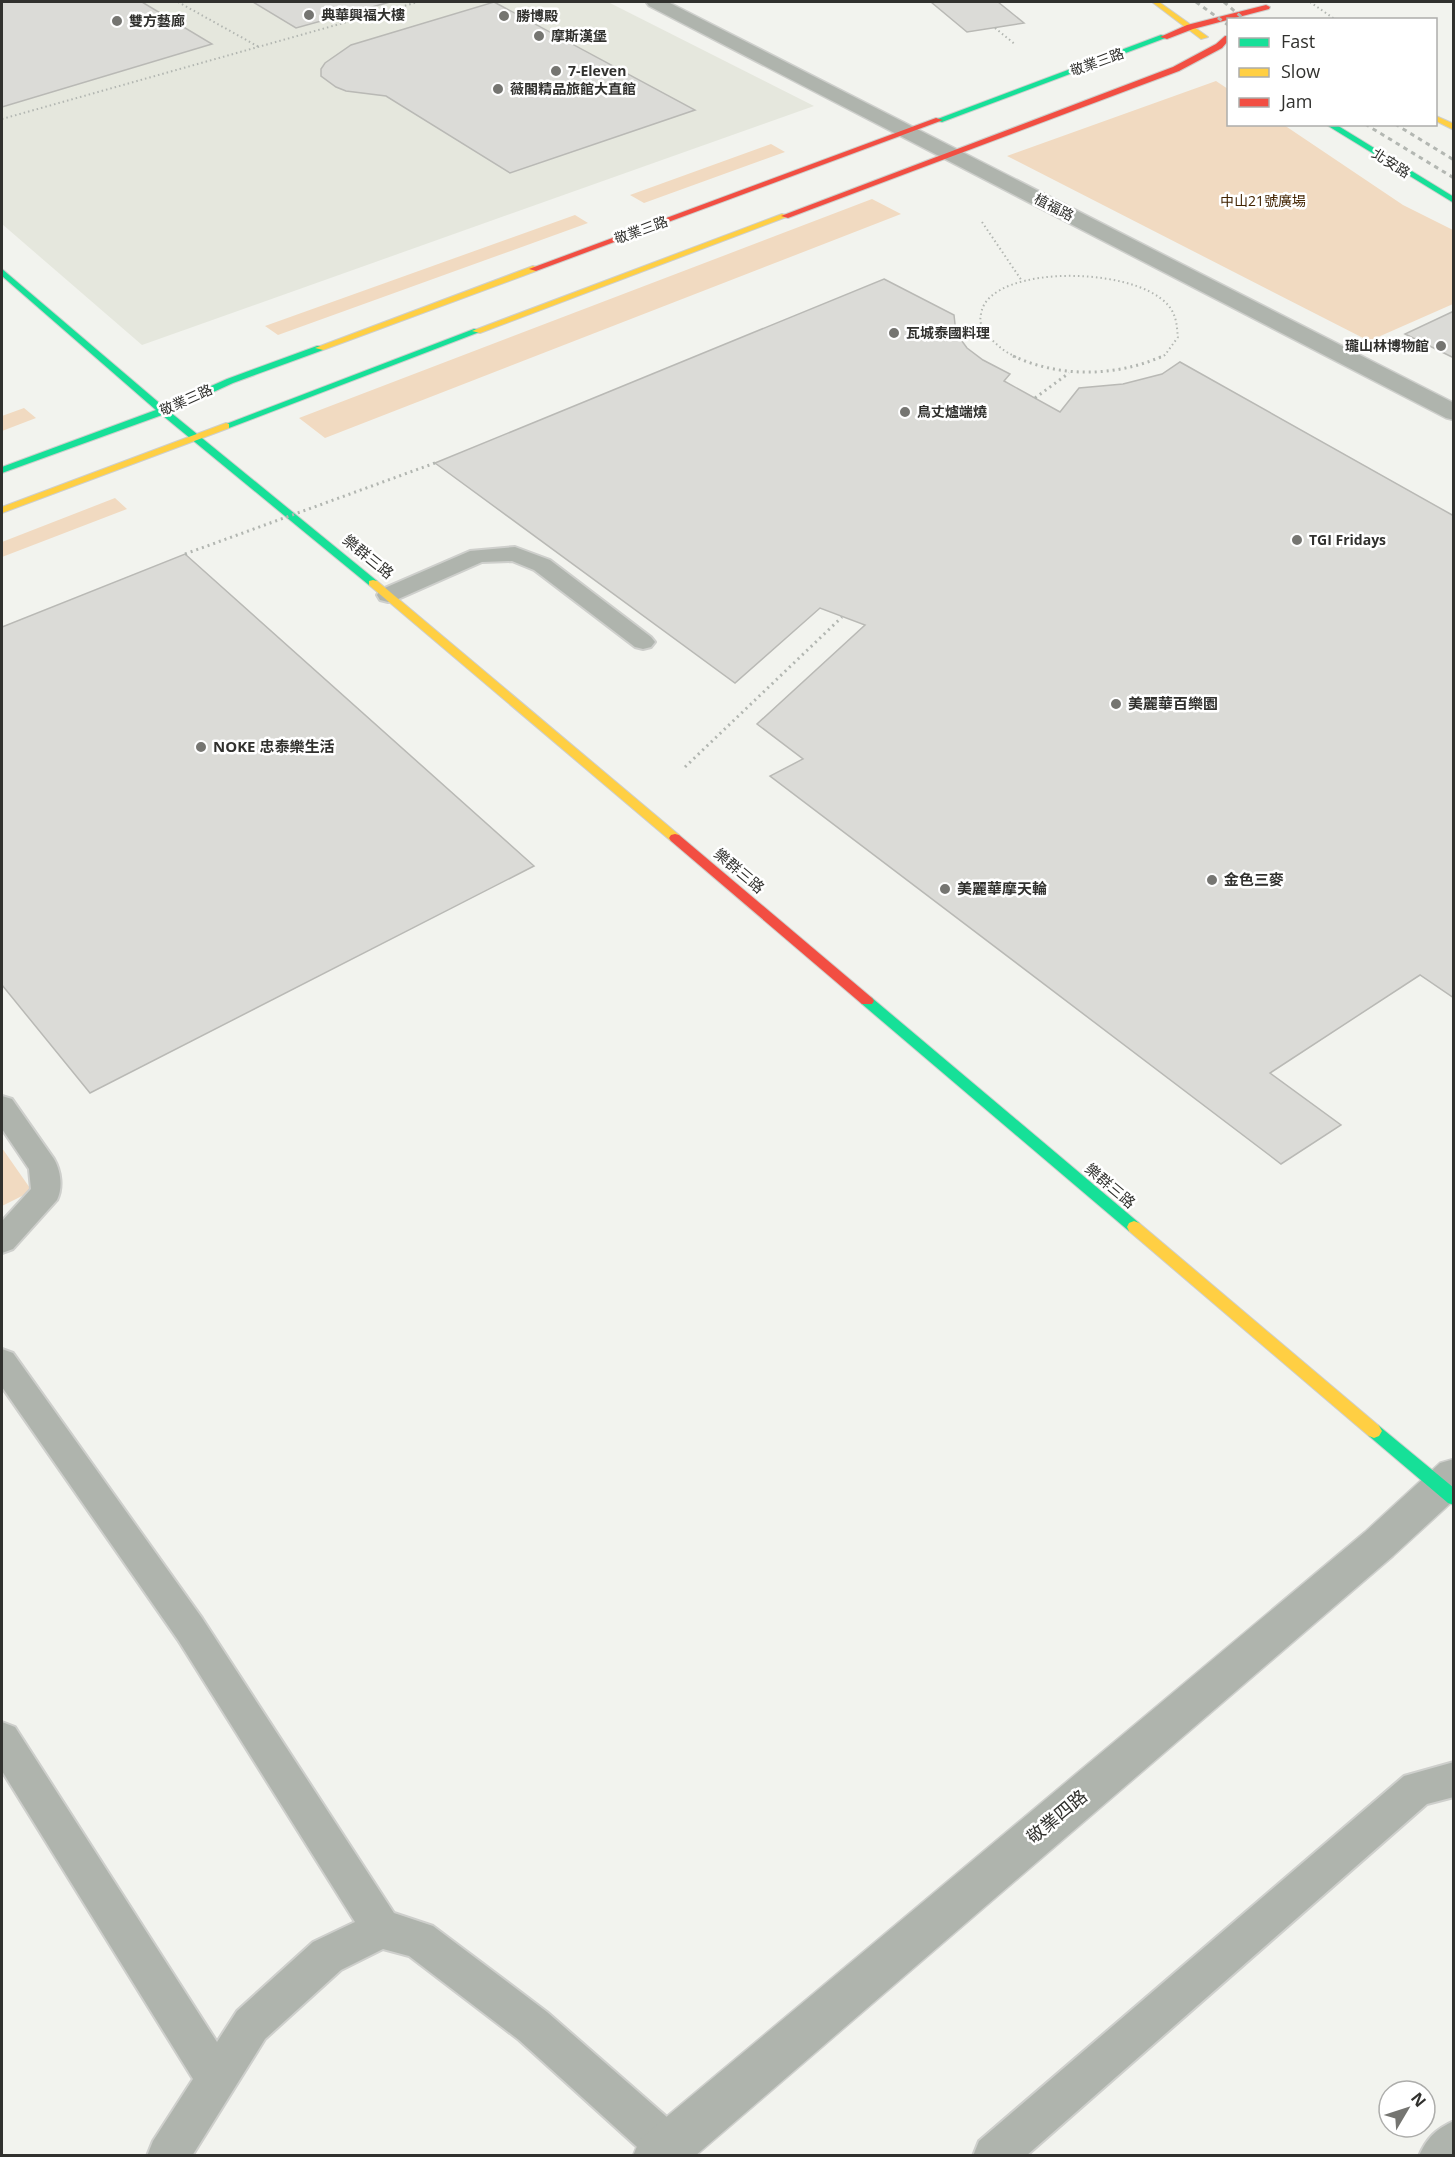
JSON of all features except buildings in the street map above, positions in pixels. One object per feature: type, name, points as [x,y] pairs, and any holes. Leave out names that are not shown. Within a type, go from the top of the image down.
[{"type":"street","name":"植福路","points":[[655,2],[1454,412]]},
{"type":"street","points":[[1155,2],[1190,27],[1225,46]]},
{"type":"street","name":"敬業三路","points":[[2,470],[163,411],[230,381],[1190,27],[1268,6]]},
{"type":"street","name":"敬業三路","points":[[1253,18],[1268,6]]},
{"type":"street","points":[[2,510],[1176,69],[1225,46]]},
{"type":"street","points":[[1437,119],[1454,128]]},
{"type":"street","name":"北安路","points":[[1332,126],[1454,201]]},
{"type":"street","name":"樂群三路","points":[[2,272],[163,411],[387,594],[1449,1487]]},
{"type":"street","name":"敬業四路","points":[[663,2151],[1449,1487]]},
{"type":"lane","points":[[387,594],[478,556],[515,554],[543,565],[643,642]]},
{"type":"lane","points":[[2,1107],[44,1167],[46,1192],[2,1240]]},
{"type":"lane","points":[[2,1362],[190,1629],[382,1929],[419,1940],[524,2019],[663,2151]]},
{"type":"lane","points":[[2,1739],[217,2079]]},
{"type":"lane","points":[[994,2156],[1417,1789],[1454,1779]]},
{"type":"lane","points":[[168,2156],[251,2025],[327,1956],[382,1929]]},
{"type":"lane","points":[[1440,2156],[1454,2142]]},
{"type":"path","points":[[178,2],[259,47]]},
{"type":"path","points":[[2,119],[418,2]]},
{"type":"path","points":[[1310,2],[1333,18]]},
{"type":"path","points":[[995,28],[1022,50]]},
{"type":"path","points":[[982,222],[1022,281]]},
{"type":"path","points":[[1081,275],[1139,285],[1162,298],[1174,313],[1180,328],[1177,343],[1162,357],[1137,368],[1105,373],[1069,373],[1035,366],[1007,354],[988,339],[980,322],[983,306],[998,291],[1022,281],[1052,276],[1081,275]]},
{"type":"path","points":[[1035,398],[1069,373]]},
{"type":"path","points":[[185,554],[435,463]]},
{"type":"path","points":[[685,767],[842,617]]},
{"type":"shaded area","points":[[2,2],[608,2],[814,106],[142,345],[2,224]]},
{"type":"green space","name":"中山21號廣場","points":[[1216,81],[1227,88],[1227,126],[1285,126],[1403,205],[1453,230],[1453,304],[1369,341],[1007,156]]},
{"type":"green space","points":[[771,144],[785,152],[644,203],[630,195]]},
{"type":"green space","points":[[872,199],[901,214],[325,438],[299,418]]},
{"type":"green space","points":[[575,215],[588,223],[278,335],[265,326]]},
{"type":"green space","points":[[24,408],[36,418],[2,431],[2,416]]},
{"type":"green space","points":[[115,498],[127,509],[2,557],[2,542]]},
{"type":"green space","points":[[2,1148],[32,1191],[2,1206]]},
{"type":"railway","points":[[1196,2],[1227,24]]},
{"type":"railway","points":[[1224,2],[1243,18]]},
{"type":"railway","points":[[1368,126],[1454,178]]},
{"type":"railway","points":[[1398,126],[1454,160]]},
{"type":"traffic: fast","points":[[939,120],[1164,37]]},
{"type":"traffic: fast","points":[[1332,126],[1454,201]]},
{"type":"traffic: fast","points":[[2,272],[129,383],[373,583]]},
{"type":"traffic: fast","points":[[226,426],[477,331]]},
{"type":"traffic: fast","points":[[2,470],[163,411],[230,381],[320,348]]},
{"type":"traffic: fast","points":[[867,1001],[1134,1227]]},
{"type":"traffic: fast","points":[[1374,1431],[1454,1498]]},
{"type":"traffic: slow","points":[[1155,2],[1204,37]]},
{"type":"traffic: slow","points":[[1437,119],[1454,128]]},
{"type":"traffic: slow","points":[[477,331],[785,216]]},
{"type":"traffic: slow","points":[[320,348],[533,269]]},
{"type":"traffic: slow","points":[[2,510],[226,426]]},
{"type":"traffic: slow","points":[[373,583],[675,838]]},
{"type":"traffic: slow","points":[[1134,1227],[1374,1431]]},
{"type":"traffic: jam","points":[[1164,37],[1190,27],[1266,7]]},
{"type":"traffic: jam","points":[[785,216],[1176,69],[1219,46],[1227,39]]},
{"type":"traffic: jam","points":[[533,269],[939,120]]},
{"type":"traffic: jam","points":[[675,838],[867,1001]]},
{"type":"place","name":"典華興福大樓","points":[[309,15]]},
{"type":"place","name":"勝博殿","points":[[504,16]]},
{"type":"place","name":"雙方藝廊","points":[[117,21]]},
{"type":"place","name":"摩斯漢堡","points":[[539,36]]},
{"type":"place","name":"7-Eleven","points":[[556,71]]},
{"type":"place","name":"薇閣精品旅館大直館","points":[[498,89]]},
{"type":"place","name":"瓦城泰國料理","points":[[894,333]]},
{"type":"place","name":"瓏山林博物館","points":[[1441,346]]},
{"type":"place","name":"鳥丈爐端燒","points":[[905,412]]},
{"type":"place","name":"TGI Fridays","points":[[1297,540]]},
{"type":"place","name":"美麗華百樂園","points":[[1116,704]]},
{"type":"place","name":"NOKE 忠泰樂生活","points":[[201,747]]},
{"type":"place","name":"金色三麥","points":[[1212,880]]},
{"type":"place","name":"美麗華摩天輪","points":[[945,889]]}]
